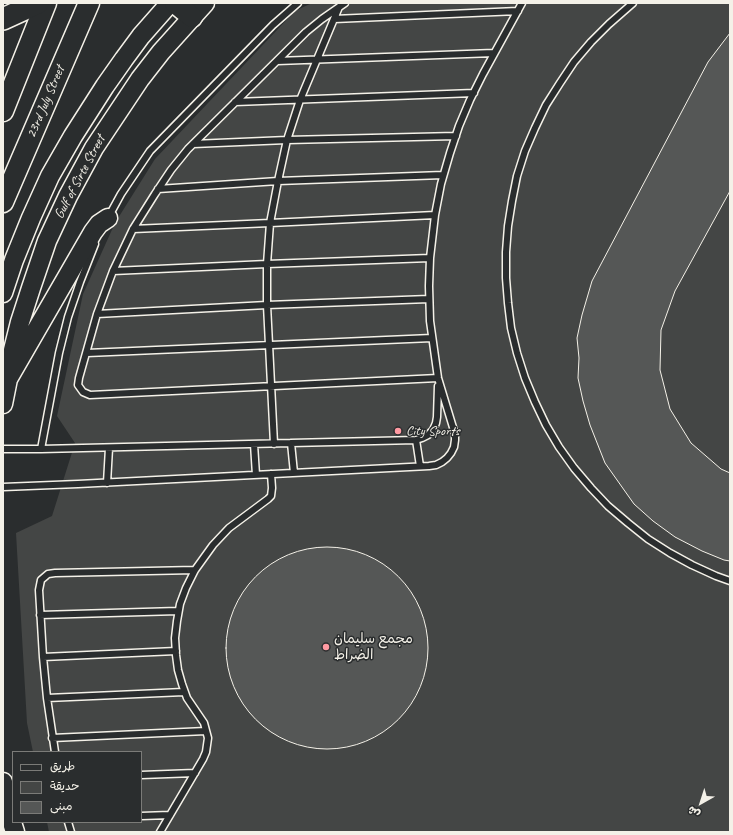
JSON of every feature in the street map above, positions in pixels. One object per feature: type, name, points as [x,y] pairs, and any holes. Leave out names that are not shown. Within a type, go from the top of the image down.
[{"type":"highway","points":[[3,19],[38,3]]},
{"type":"main road","points":[[3,111],[46,3]]},
{"type":"main road","name":"23rd July Street","points":[[3,202],[89,3]]},
{"type":"main road","name":"Gulf of Sirte Street","points":[[3,293],[14,260],[31,218],[50,176],[73,136],[124,59],[141,36],[170,3]]},
{"type":"main road","points":[[175,3],[199,10]]},
{"type":"main road","name":"Gulf of Sirte Street","points":[[3,404],[20,322],[47,241],[68,196],[94,148],[133,89],[161,52],[199,10]]},
{"type":"main road","points":[[8,379],[93,232],[99,224],[105,224]]},
{"type":"main road","points":[[3,782],[12,822]]},
{"type":"lane","points":[[105,224],[121,194],[150,151],[273,24],[298,3]]},
{"type":"lane","points":[[345,3],[322,18],[306,32],[188,149],[171,170],[133,229],[113,271],[98,314],[78,381],[80,389],[86,394],[90,395],[438,378]]},
{"type":"lane","points":[[3,487],[429,466],[442,462],[447,458],[452,453],[454,447],[455,434],[438,378],[430,321],[430,258],[435,215],[444,175],[456,136],[474,93],[522,3]]},
{"type":"lane","points":[[633,3],[609,24],[574,62],[546,105],[525,151],[517,176],[508,226],[506,278],[511,328],[525,378],[546,425],[559,447],[591,488],[628,524],[648,539],[692,565],[730,581]]},
{"type":"lane","points":[[274,444],[267,306],[267,264],[270,223],[287,140],[300,100],[338,7]]},
{"type":"lane","points":[[334,19],[518,11]]},
{"type":"lane","points":[[277,61],[494,53]]},
{"type":"lane","points":[[235,102],[474,93]]},
{"type":"lane","points":[[193,144],[456,136]]},
{"type":"lane","points":[[158,189],[278,181],[444,175]]},
{"type":"lane","points":[[133,229],[435,215]]},
{"type":"lane","points":[[41,449],[59,353],[68,317],[80,282],[99,237]]},
{"type":"lane","points":[[113,271],[430,258]]},
{"type":"lane","points":[[98,314],[429,299]]},
{"type":"lane","points":[[87,353],[432,338]]},
{"type":"lane","points":[[3,449],[109,448],[416,440],[428,435],[436,424],[438,378]]},
{"type":"lane","points":[[416,440],[420,466]]},
{"type":"lane","points":[[291,443],[294,473]]},
{"type":"lane","points":[[254,444],[256,475]]},
{"type":"lane","points":[[108,483],[109,448]]},
{"type":"lane","points":[[160,832],[206,752],[208,738],[204,723],[184,692],[178,670],[175,638],[178,611],[186,588],[195,570],[213,544],[229,528],[271,496],[271,474]]},
{"type":"lane","points":[[55,751],[43,657],[39,590],[40,583],[46,576],[52,573],[195,570]]},
{"type":"lane","points":[[40,614],[178,611]]},
{"type":"lane","points":[[43,657],[176,651]]},
{"type":"lane","points":[[47,698],[184,692]]},
{"type":"lane","points":[[52,738],[206,731]]},
{"type":"lane","points":[[142,775],[194,773]]},
{"type":"lane","points":[[142,816],[170,815]]},
{"type":"green space","name":"City Sports","points":[[312,3],[730,3],[730,832],[49,832],[47,823],[142,823],[142,751],[33,751],[27,723],[16,533],[52,516],[75,443],[57,416],[83,294],[115,223],[155,159],[295,11]]},
{"type":"building","points":[[730,33],[730,191],[675,291],[661,330],[660,370],[670,409],[691,443],[721,469],[730,473],[730,561],[702,551],[675,537],[653,521],[634,504],[605,463],[590,425],[583,401],[578,378],[579,358],[577,338],[592,281],[708,62]]},
{"type":"building","points":[[317,547],[337,547],[356,551],[375,559],[399,576],[411,592],[420,609],[426,628],[428,648],[426,668],[420,687],[411,704],[399,720],[375,737],[356,745],[337,749],[317,749],[298,745],[279,737],[255,720],[238,696],[230,677],[226,658],[226,638],[230,619],[238,600],[255,576],[279,559],[298,551]]},
{"type":"place","name":"City Sports","points":[[398,431]]},
{"type":"place","name":"مجمع سليمان الضراط","points":[[326,647]]}]
